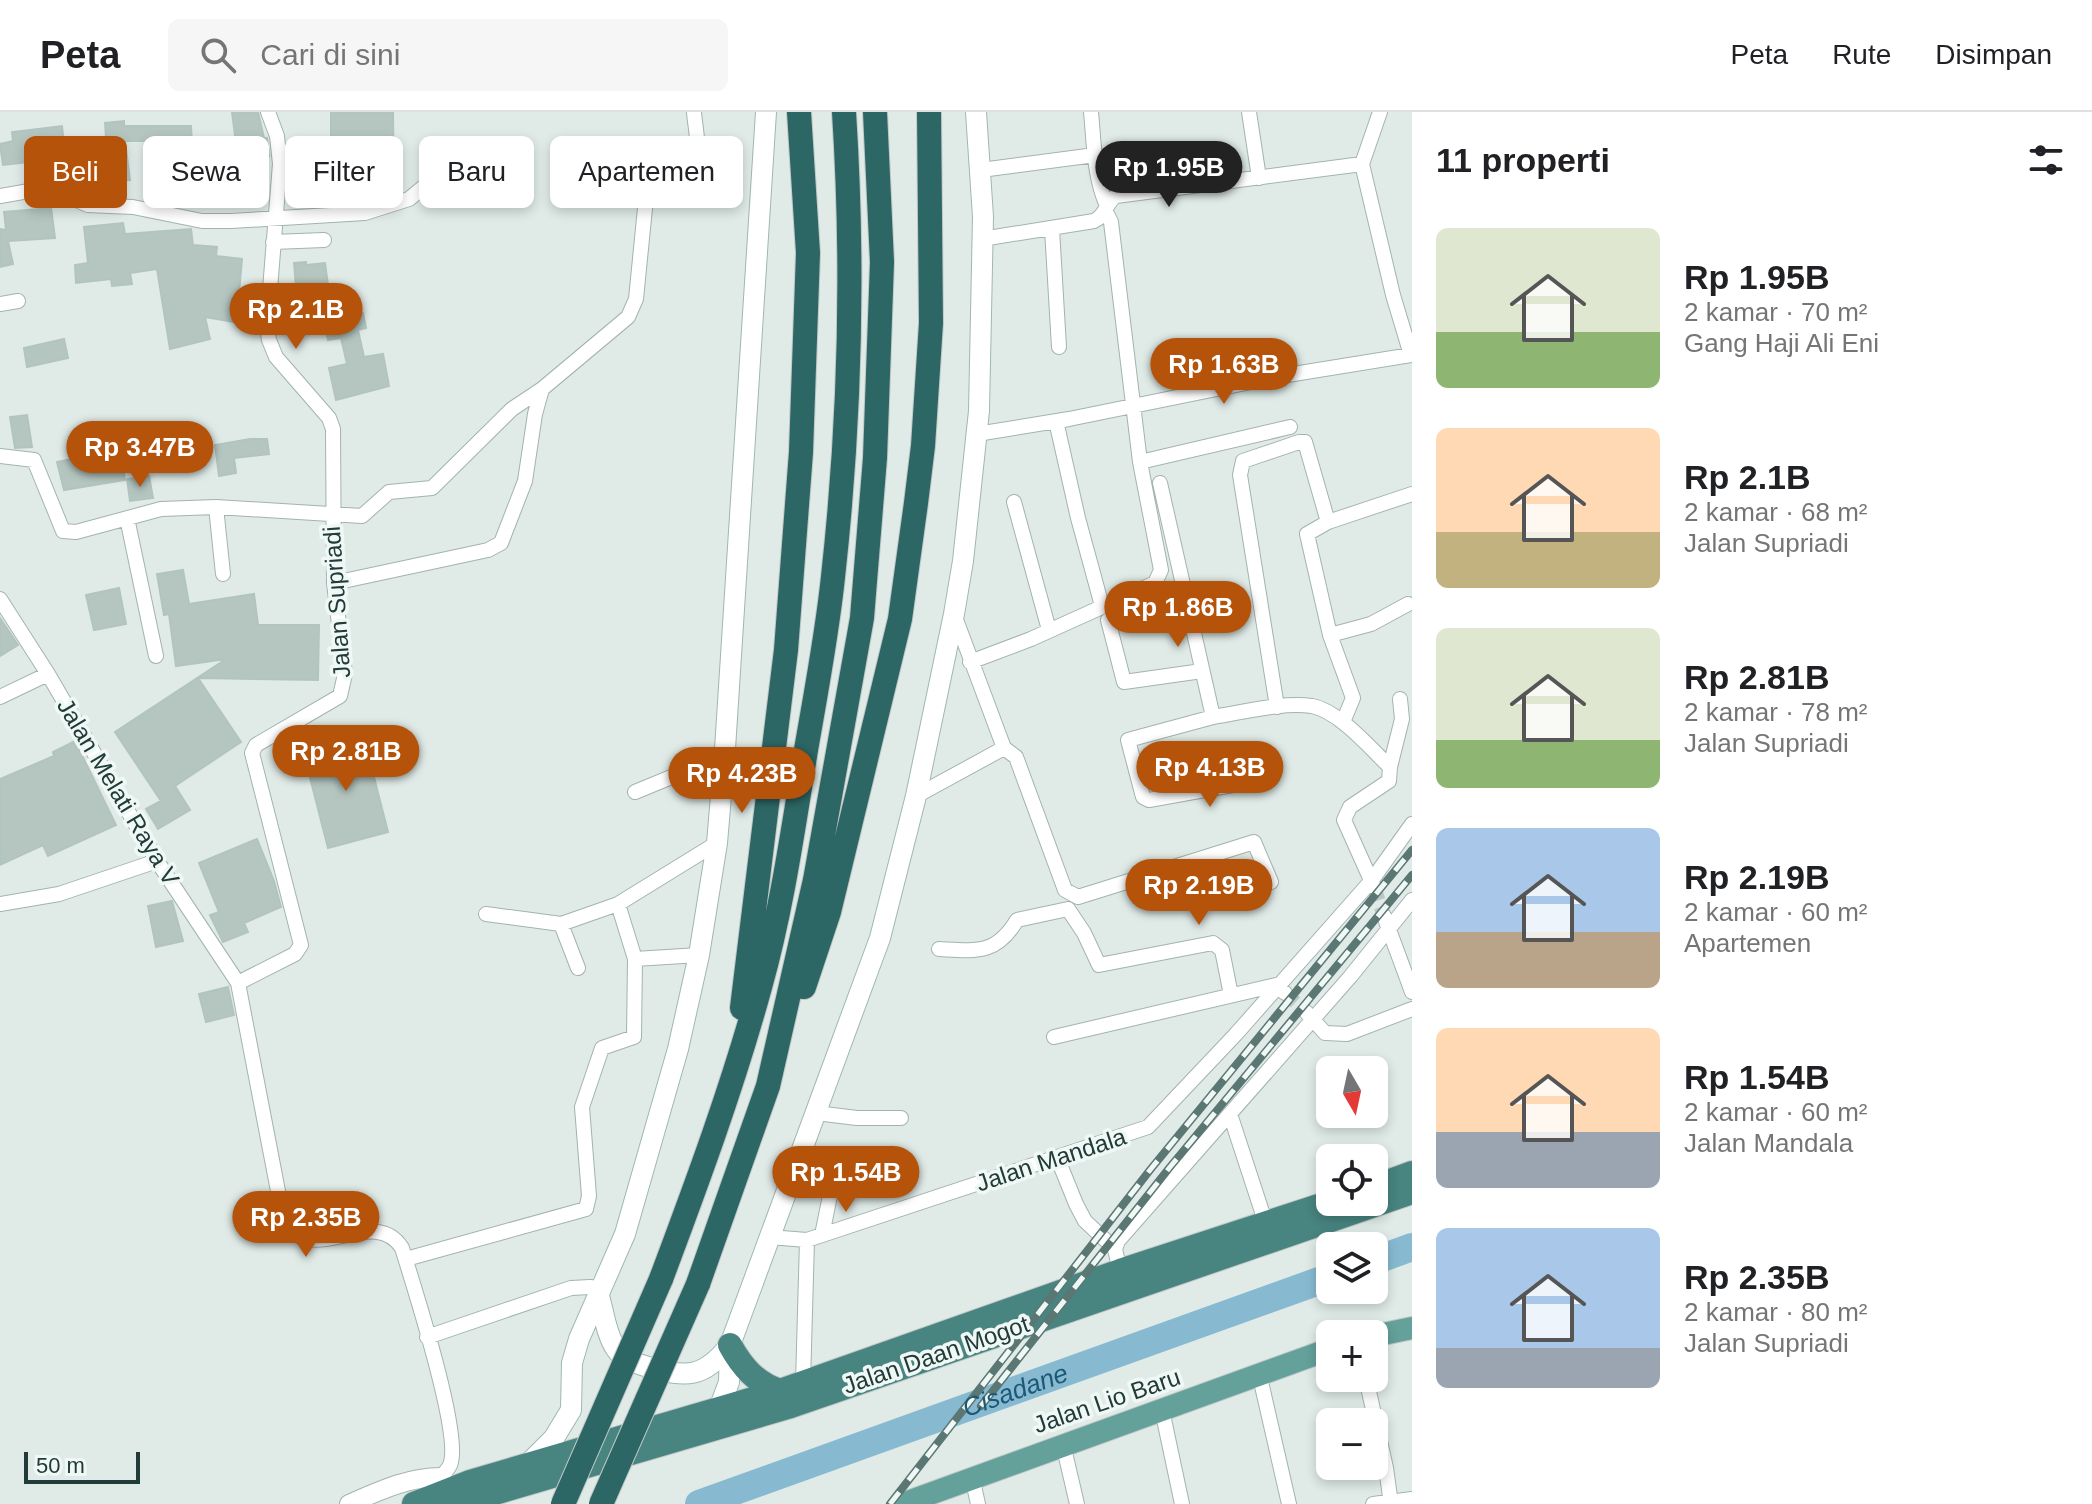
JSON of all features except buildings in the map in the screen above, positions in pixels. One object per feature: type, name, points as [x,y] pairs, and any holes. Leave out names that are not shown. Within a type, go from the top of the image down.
[{"type":"highway","points":[[733,1073],[786,650],[800,467],[808,253],[799,112]]},
{"type":"highway","points":[[563,1504],[661,1279],[760,987],[783,886],[833,577],[844,460],[850,260],[844,112]]},
{"type":"highway","points":[[768,1086],[815,880],[866,587],[875,458],[882,262],[875,112]]},
{"type":"highway","points":[[601,1504],[698,1284],[790,1031],[829,912],[900,619],[923,446],[931,323],[929,112]]},
{"type":"highway","points":[[1388,1182],[1412,1173]]},
{"type":"highway","name":"Jalan Daan Mogot","points":[[414,1504],[791,1406],[1412,1192]]},
{"type":"highway","name":"Jalan Daan Mogot","points":[[448,1494],[528,1464],[792,1387],[1117,1260],[1266,1224],[1316,1207]]},
{"type":"highway","points":[[730,1345],[741,1365],[765,1386],[792,1387]]},
{"type":"main road","points":[[528,1464],[554,1438],[571,1410],[572,1363],[597,1291],[625,1234],[678,1049],[699,955],[717,843],[725,749],[766,112]]},
{"type":"main road","points":[[597,1291],[611,1339],[622,1356],[630,1361],[676,1375],[689,1375],[705,1370],[720,1358],[730,1345],[880,938],[916,796],[963,561],[977,434],[982,239],[976,112]]},
{"type":"main road","points":[[1388,1333],[1412,1328]]},
{"type":"main road","points":[[719,1409],[729,1382],[730,1345]]},
{"type":"main road","name":"Jalan Lio Baru","points":[[902,1504],[1316,1354]]},
{"type":"street","name":"Jalan Supriadi","points":[[238,983],[295,954],[301,945],[252,753],[256,745],[340,696],[345,674],[334,583],[331,515],[333,429],[329,418],[276,357],[267,327],[280,164],[277,136],[268,112]]},
{"type":"street","points":[[0,456],[34,460],[63,531],[76,532],[161,509],[216,507],[362,516],[389,492],[432,488],[512,409],[542,389],[621,324],[632,310],[636,299],[647,188],[652,181],[688,176],[695,168],[694,112]]},
{"type":"street","points":[[970,662],[1049,630],[1105,613],[1155,583],[1161,570],[1140,462],[1111,222],[1102,194],[1091,112]]},
{"type":"street","points":[[1249,112],[1259,178]]},
{"type":"street","points":[[977,434],[1275,377],[1412,357],[1393,295],[1362,164],[1380,112]]},
{"type":"street","points":[[981,170],[1095,155]]},
{"type":"street","points":[[982,239],[1094,221],[1116,196],[1362,164]]},
{"type":"street","points":[[0,196],[40,189],[53,190],[88,205],[133,207],[202,221],[365,213],[409,199],[419,191]]},
{"type":"street","points":[[1052,229],[1059,347]]},
{"type":"street","points":[[273,242],[324,240]]},
{"type":"street","points":[[0,304],[18,301]]},
{"type":"street","points":[[334,583],[488,550],[501,543],[525,481],[542,389]]},
{"type":"street","points":[[1056,421],[1078,518],[1124,682],[1202,671]]},
{"type":"street","points":[[1140,462],[1290,427]]},
{"type":"street","points":[[1277,707],[1240,475],[1243,461],[1305,442],[1328,522]]},
{"type":"street","points":[[1160,483],[1213,717]]},
{"type":"street","points":[[1343,722],[1353,698],[1330,635],[1307,534],[1328,522],[1412,494]]},
{"type":"street","points":[[1014,502],[1049,630]]},
{"type":"street","points":[[216,507],[223,574]]},
{"type":"street","points":[[127,518],[156,656]]},
{"type":"street","name":"Jalan Melati Raya V","points":[[0,599],[48,674],[157,861],[238,983]]},
{"type":"street","points":[[1330,635],[1371,624],[1408,604]]},
{"type":"street","points":[[954,614],[1004,748],[1016,757],[1065,890],[1078,897],[1254,842],[1271,882]]},
{"type":"street","points":[[0,697],[48,674]]},
{"type":"street","points":[[1373,884],[1344,820],[1350,807],[1389,781],[1402,719],[1400,699]]},
{"type":"street","points":[[1272,778],[1149,800],[1143,797],[1128,740],[1213,717],[1277,707],[1315,706],[1343,722],[1390,767]]},
{"type":"street","points":[[916,796],[1004,748]]},
{"type":"street","points":[[635,792],[698,766],[725,749]]},
{"type":"street","points":[[1054,1037],[1231,995],[1281,989],[1373,884],[1412,824]]},
{"type":"street","points":[[486,914],[561,924],[618,904],[717,843]]},
{"type":"street","points":[[0,904],[59,894],[157,861]]},
{"type":"street","points":[[1117,1260],[1118,1241],[1230,1114],[1387,922],[1412,900]]},
{"type":"street","points":[[406,1259],[586,1209],[589,1196],[582,1107],[602,1048],[634,1037],[635,959],[618,904]]},
{"type":"street","points":[[939,949],[975,951],[992,947],[1008,935],[1017,920],[1068,909],[1099,965],[1213,943],[1218,945],[1222,950],[1231,995]]},
{"type":"street","points":[[1387,922],[1412,992]]},
{"type":"street","points":[[561,924],[578,968]]},
{"type":"street","points":[[635,959],[699,955]]},
{"type":"street","points":[[238,983],[287,1227],[294,1235],[307,1240],[374,1231],[397,1239],[406,1259],[446,1410],[452,1454],[448,1494],[423,1477],[392,1485],[349,1504]]},
{"type":"street","name":"Jalan Mandala","points":[[769,1237],[807,1240],[1148,1127],[1281,989]]},
{"type":"street","points":[[1310,1015],[1325,1033],[1347,1034],[1412,1009]]},
{"type":"street","points":[[816,1113],[857,1118],[901,1118]]},
{"type":"street","points":[[1230,1114],[1266,1224]]},
{"type":"street","points":[[1057,1157],[1085,1221],[1117,1260]]},
{"type":"street","points":[[822,1235],[832,1186]]},
{"type":"street","points":[[792,1387],[807,1240]]},
{"type":"street","points":[[427,1337],[571,1288],[597,1291]]},
{"type":"street","points":[[1259,1373],[1289,1504]]},
{"type":"street","points":[[1369,1392],[1386,1468],[1390,1502]]},
{"type":"street","points":[[1162,1410],[1182,1504]]},
{"type":"street","points":[[1063,1444],[1077,1504]]},
{"type":"street","points":[[972,1477],[978,1504]]},
{"type":"street","points":[[1373,1504],[1412,1499]]},
{"type":"waterway","name":"Cisadane","points":[[1388,1256],[1412,1247]]},
{"type":"waterway","name":"Cisadane","points":[[699,1504],[1316,1282]]},
{"type":"tunnel","points":[[1374,887],[1384,916]]},
{"type":"tunnel","points":[[1285,993],[1306,1012]]},
{"type":"railway","points":[[890,1504],[1150,1170],[1412,850]]},
{"type":"railway","points":[[981,1406],[1170,1167],[1412,875]]}]
